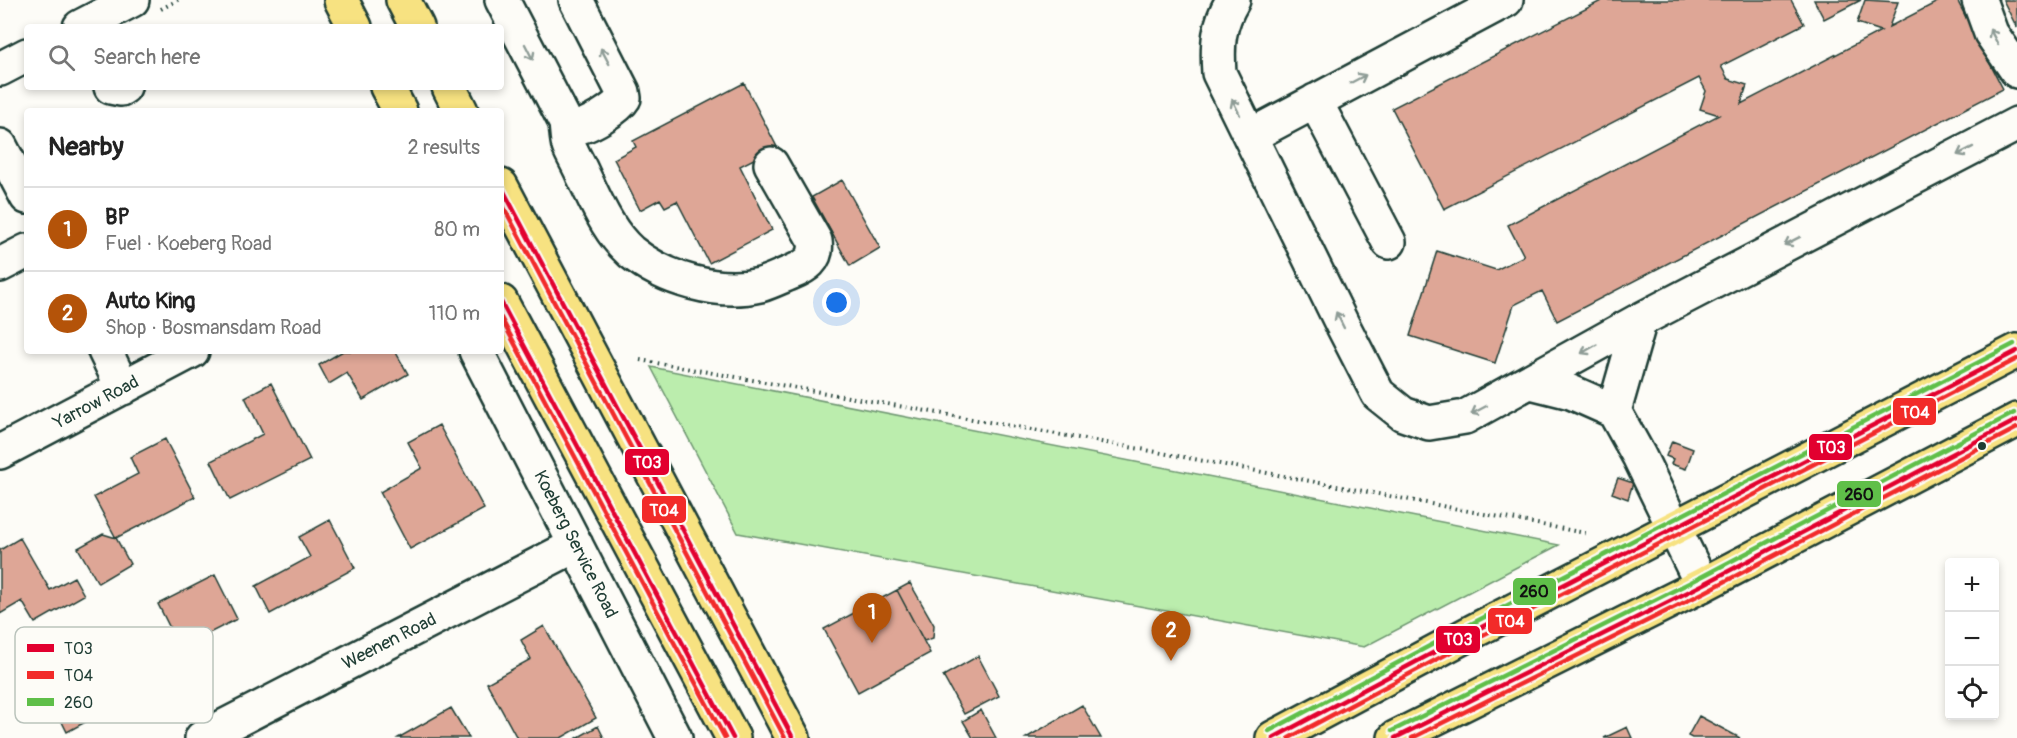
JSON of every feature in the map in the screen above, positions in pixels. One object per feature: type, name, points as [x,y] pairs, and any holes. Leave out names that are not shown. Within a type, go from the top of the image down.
[{"type":"main road","points":[[341,0],[353,24]]},
{"type":"main road","points":[[403,0],[415,24]]},
{"type":"main road","points":[[389,90],[398,108]]},
{"type":"main road","points":[[450,90],[460,108]]},
{"type":"main road","points":[[504,192],[794,738]]},
{"type":"main road","points":[[504,308],[733,738]]},
{"type":"main road","points":[[1273,738],[1674,527],[2017,351]]},
{"type":"main road","points":[[1395,738],[1702,585],[2017,420]]},
{"type":"street","points":[[86,24],[132,0]]},
{"type":"street","points":[[502,0],[566,123],[569,145],[594,198],[620,241],[633,253],[678,278],[722,287],[761,285],[802,268],[815,255],[814,241],[771,164]]},
{"type":"street","points":[[566,123],[573,127],[582,126],[614,109],[624,98],[576,0]]},
{"type":"street","points":[[1233,0],[1226,11],[1217,44],[1219,73],[1378,394],[1403,414],[1429,423],[1465,417],[1640,320],[2017,124]]},
{"type":"street","points":[[1250,136],[1506,0]]},
{"type":"street","points":[[1979,0],[1991,33],[2017,71]]},
{"type":"street","points":[[0,69],[24,57]]},
{"type":"street","points":[[1315,101],[1389,242]]},
{"type":"street","points":[[0,146],[24,191]]},
{"type":"street","points":[[0,265],[24,253]]},
{"type":"street","points":[[1614,411],[1640,320]]},
{"type":"street","points":[[118,354],[156,363]]},
{"type":"street","name":"Koeberg Service Road","points":[[478,354],[675,738]]},
{"type":"street","name":"Yarrow Road","points":[[0,452],[156,363]]},
{"type":"street","points":[[1531,382],[1571,392],[1614,411],[1702,585]]},
{"type":"street","name":"Weenen Road","points":[[201,738],[576,544]]},
{"type":"path","points":[[640,360],[1146,450],[1594,535]]},
{"type":"green space","points":[[651,367],[1559,545],[1364,647],[738,533]]},
{"type":"building","points":[[1603,0],[1791,0],[1804,24],[1721,66],[1728,79],[1747,85],[1741,104],[1881,31],[1857,23],[1865,0],[1898,2],[1889,27],[1941,0],[1957,0],[2003,89],[1557,321],[1542,291],[1514,305],[1495,363],[1410,336],[1437,251],[1496,270],[1524,256],[1508,225],[1719,115],[1700,109],[1706,91],[1699,78],[1444,209],[1392,108]]},
{"type":"building","points":[[1814,0],[1861,0],[1824,19]]},
{"type":"building","points":[[2003,0],[2017,0],[2017,28]]},
{"type":"building","points":[[744,83],[777,147],[740,166],[772,230],[709,263],[677,201],[665,207],[660,199],[640,210],[614,159],[636,147],[633,141]]},
{"type":"building","points":[[842,180],[880,248],[850,266],[812,197]]},
{"type":"building","points":[[338,354],[397,354],[408,374],[363,400],[347,373],[329,384],[319,365]]},
{"type":"building","points":[[271,383],[310,460],[230,500],[211,461],[263,434],[245,397]]},
{"type":"building","points":[[439,425],[484,509],[410,549],[380,492],[422,468],[408,442]]},
{"type":"building","points":[[165,439],[195,497],[116,538],[94,497],[138,474],[130,457]]},
{"type":"building","points":[[1672,441],[1693,449],[1686,469],[1671,464],[1673,459],[1666,456]]},
{"type":"building","points":[[1618,478],[1633,483],[1628,499],[1612,493]]},
{"type":"building","points":[[330,520],[355,568],[270,614],[256,586],[310,557],[299,537]]},
{"type":"building","points":[[103,534],[116,538],[130,564],[98,583],[78,548]]},
{"type":"building","points":[[20,538],[50,590],[74,577],[84,595],[35,623],[22,601],[0,614],[0,550]]},
{"type":"building","points":[[215,575],[237,619],[213,631],[213,627],[170,627],[158,604]]},
{"type":"building","points":[[910,583],[934,625],[933,638],[924,641],[897,590]]},
{"type":"building","points":[[897,590],[930,653],[858,692],[824,629]]},
{"type":"building","points":[[544,626],[596,718],[561,738],[517,738],[487,683],[531,659],[521,640]]},
{"type":"building","points":[[978,656],[999,696],[964,714],[943,676]]},
{"type":"building","points":[[1082,705],[1101,738],[1026,738]]},
{"type":"building","points":[[451,708],[469,738],[398,738]]},
{"type":"building","points":[[981,710],[996,738],[973,738],[963,721]]},
{"type":"building","points":[[1699,716],[1740,738],[1692,738],[1688,736]]},
{"type":"building","points":[[62,723],[84,723],[67,732]]},
{"type":"building","points":[[598,726],[604,738],[577,738]]},
{"type":"building","points":[[1627,727],[1632,738],[1604,738]]},
{"type":"transit line","name":"T03","points":[[504,192],[793,738]]},
{"type":"transit line","name":"T04","points":[[504,208],[785,738]]},
{"type":"transit line","name":"T03","points":[[504,308],[733,738]]},
{"type":"transit line","name":"T04","points":[[504,324],[725,738]]},
{"type":"transit line","name":"260","points":[[1269,731],[1471,624],[2014,344]]},
{"type":"transit line","name":"T03","points":[[1273,738],[1474,631],[2017,351]]},
{"type":"transit line","name":"T04","points":[[1289,738],[1477,638],[2017,359]]},
{"type":"transit line","name":"260","points":[[1392,731],[1699,578],[2014,413]]},
{"type":"transit line","name":"T03","points":[[1395,738],[1702,585],[2017,420]]},
{"type":"transit line","name":"T04","points":[[1412,738],[1705,592],[2017,428]]},
{"type":"place","name":"BP","points":[[872,643]]},
{"type":"place","name":"Auto King","points":[[1171,661]]}]
